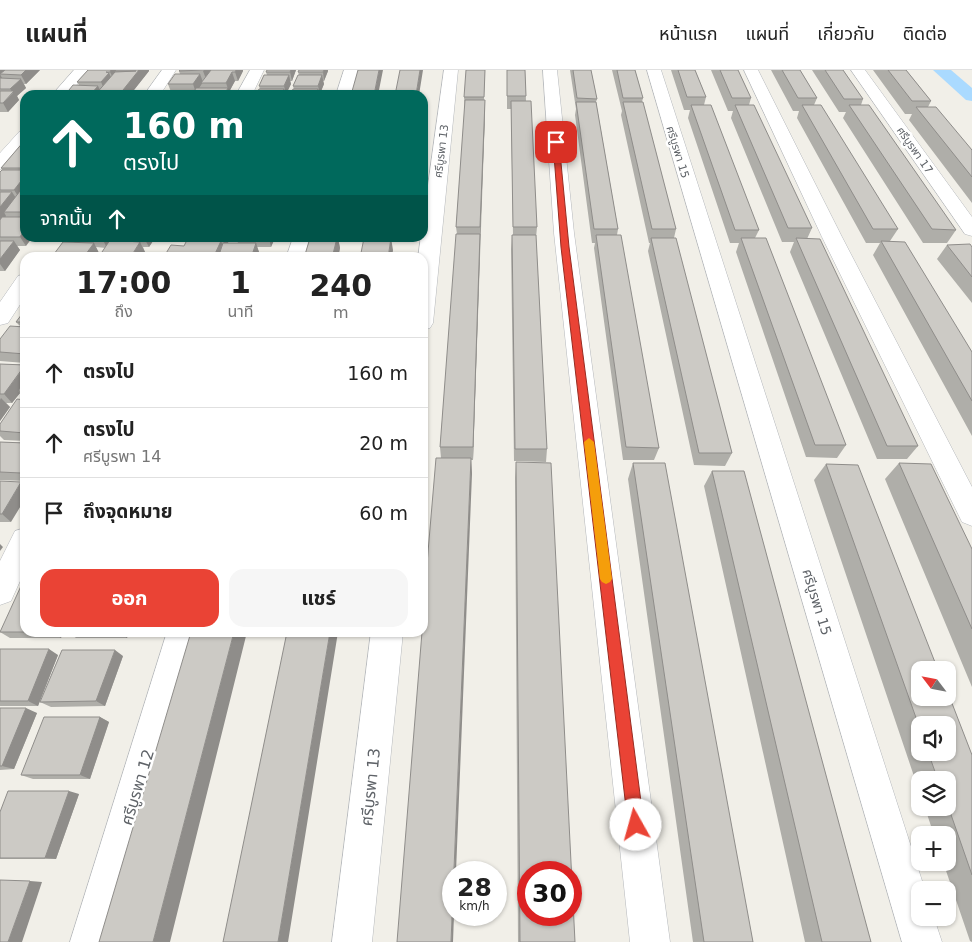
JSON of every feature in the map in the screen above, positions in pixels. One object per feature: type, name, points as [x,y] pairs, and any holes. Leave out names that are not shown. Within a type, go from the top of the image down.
[{"type":"street","points":[[64,90],[82,70]]},
{"type":"street","points":[[155,90],[169,70]]},
{"type":"street","points":[[246,90],[256,70]]},
{"type":"street","points":[[345,90],[351,70]]},
{"type":"street","name":"ศรีบูรพา 13","points":[[428,275],[431,232],[451,70]]},
{"type":"street","points":[[550,70],[565,247],[650,942]]},
{"type":"street","name":"ศรีบูรพา 15","points":[[654,70],[702,233],[922,942]]},
{"type":"street","points":[[751,70],[832,237],[972,514]]},
{"type":"street","name":"ศรีบูรพา 17","points":[[858,70],[972,230]]},
{"type":"street","points":[[0,164],[20,142]]},
{"type":"street","points":[[0,318],[20,288]]},
{"type":"street","points":[[0,591],[20,550]]},
{"type":"street","name":"ศรีบูรพา 12","points":[[90,942],[182,637]]},
{"type":"street","name":"ศรีบูรพา 13","points":[[352,942],[386,637]]},
{"type":"building","points":[[5,70],[26,70],[21,75],[0,74]]},
{"type":"building","points":[[88,70],[111,70],[106,72],[109,73],[101,82],[77,82]]},
{"type":"building","points":[[139,70],[123,90],[99,90],[115,72],[136,71],[115,71]]},
{"type":"building","points":[[211,70],[236,70],[232,72],[226,83],[201,83]]},
{"type":"building","points":[[267,70],[291,70],[290,72],[266,72]]},
{"type":"building","points":[[299,70],[324,70],[323,72],[298,72]]},
{"type":"building","points":[[358,70],[379,70],[375,90],[352,90]]},
{"type":"building","points":[[400,70],[420,70],[417,90],[396,90]]},
{"type":"building","points":[[466,70],[485,70],[484,97],[464,97]]},
{"type":"building","points":[[507,70],[525,70],[526,96],[507,96]]},
{"type":"building","points":[[573,70],[591,70],[597,99],[577,98]]},
{"type":"building","points":[[617,70],[635,70],[643,98],[623,98]]},
{"type":"building","points":[[678,70],[695,70],[706,97],[687,97]]},
{"type":"building","points":[[720,70],[738,70],[751,98],[732,98]]},
{"type":"building","points":[[782,70],[800,70],[817,98],[798,98]]},
{"type":"building","points":[[825,70],[843,70],[863,99],[844,99]]},
{"type":"building","points":[[888,70],[906,70],[931,101],[912,101]]},
{"type":"building","points":[[175,74],[200,74],[193,84],[168,84]]},
{"type":"building","points":[[264,75],[289,75],[284,86],[259,86]]},
{"type":"building","points":[[298,75],[322,75],[318,86],[293,86]]},
{"type":"building","points":[[0,78],[21,79],[10,89],[0,89]]},
{"type":"building","points":[[73,85],[98,86],[94,90],[69,90]]},
{"type":"building","points":[[196,88],[228,88],[227,90],[195,90]]},
{"type":"building","points":[[259,89],[284,89],[284,90]]},
{"type":"building","points":[[293,89],[318,89],[318,90]]},
{"type":"building","points":[[0,91],[14,91],[3,103],[0,103]]},
{"type":"building","points":[[465,100],[485,100],[480,227],[456,227]]},
{"type":"building","points":[[511,101],[531,101],[537,227],[513,227]]},
{"type":"building","points":[[576,102],[596,102],[618,229],[594,229]]},
{"type":"building","points":[[623,102],[643,102],[676,229],[652,229]]},
{"type":"building","points":[[691,105],[711,105],[759,230],[735,230]]},
{"type":"building","points":[[735,105],[754,105],[812,228],[788,228]]},
{"type":"building","points":[[802,105],[821,105],[898,229],[873,229]]},
{"type":"building","points":[[849,105],[869,105],[956,230],[932,229]]},
{"type":"building","points":[[916,107],[936,107],[972,150],[972,177]]},
{"type":"building","points":[[20,146],[20,168],[1,168]]},
{"type":"building","points":[[2,170],[20,170],[20,182],[14,190],[0,190],[0,172]]},
{"type":"building","points":[[20,191],[20,212],[4,212]]},
{"type":"building","points":[[0,192],[12,192],[0,207]]},
{"type":"building","points":[[2,217],[20,217],[20,237],[0,237],[0,220]]},
{"type":"building","points":[[456,234],[480,234],[473,447],[440,447]]},
{"type":"building","points":[[512,235],[536,235],[547,449],[515,449]]},
{"type":"building","points":[[596,235],[621,235],[659,448],[626,447]]},
{"type":"building","points":[[651,238],[676,238],[732,453],[699,453]]},
{"type":"building","points":[[741,238],[766,238],[846,445],[815,445]]},
{"type":"building","points":[[796,238],[820,239],[918,446],[887,446]]},
{"type":"building","points":[[0,241],[14,241],[0,259]]},
{"type":"building","points":[[881,241],[905,242],[972,352],[972,401]]},
{"type":"building","points":[[63,242],[94,243],[87,252],[56,252]]},
{"type":"building","points":[[109,242],[140,242],[134,252],[102,252]]},
{"type":"building","points":[[186,242],[221,242],[216,252],[167,252],[171,245],[184,246]]},
{"type":"building","points":[[309,242],[336,242],[334,252],[306,252]]},
{"type":"building","points":[[363,242],[390,242],[389,252],[361,252]]},
{"type":"building","points":[[223,243],[256,243],[253,252],[220,252]]},
{"type":"building","points":[[970,244],[972,247],[972,277],[947,245]]},
{"type":"building","points":[[10,326],[20,327],[20,354],[0,352],[0,339]]},
{"type":"building","points":[[0,364],[20,365],[20,372],[4,394],[0,394]]},
{"type":"building","points":[[17,399],[20,399],[20,433],[0,431],[0,424]]},
{"type":"building","points":[[0,442],[20,443],[20,473],[0,472]]},
{"type":"building","points":[[436,458],[471,458],[454,861],[442,861],[442,926],[452,926],[451,942],[397,942],[422,637],[428,637],[428,552]]},
{"type":"building","points":[[516,462],[551,463],[571,861],[519,861]]},
{"type":"building","points":[[633,463],[665,463],[753,942],[704,942]]},
{"type":"building","points":[[899,463],[931,464],[972,549],[972,629]]},
{"type":"building","points":[[826,464],[858,465],[934,661],[911,661],[911,704]]},
{"type":"building","points":[[712,471],[744,471],[871,942],[822,942]]},
{"type":"building","points":[[0,481],[20,482],[2,514],[0,514]]},
{"type":"building","points":[[20,588],[20,632],[0,632]]},
{"type":"building","points":[[190,637],[233,637],[153,942],[99,942]]},
{"type":"building","points":[[286,637],[329,637],[278,942],[223,942]]},
{"type":"building","points":[[0,649],[49,649],[28,701],[0,701]]},
{"type":"building","points":[[62,650],[115,650],[96,701],[40,702]]},
{"type":"building","points":[[912,706],[953,706],[972,755],[972,875],[951,816],[956,816],[956,771],[935,771],[931,761],[956,761],[956,716],[915,716]]},
{"type":"building","points":[[0,708],[26,708],[2,766],[0,766]]},
{"type":"building","points":[[44,717],[100,717],[80,775],[21,775]]},
{"type":"building","points":[[8,791],[69,791],[45,858],[0,858],[0,812]]},
{"type":"building","points":[[0,880],[30,881],[8,942],[0,942]]},
{"type":"building","points":[[520,926],[574,926],[575,942],[520,942]]},
{"type":"waterway","points":[[941,70],[972,96]]},
{"type":"slow traffic","points":[[589,442],[606,579]]},
{"type":"route","points":[[556,142],[565,247],[636,825]]}]
